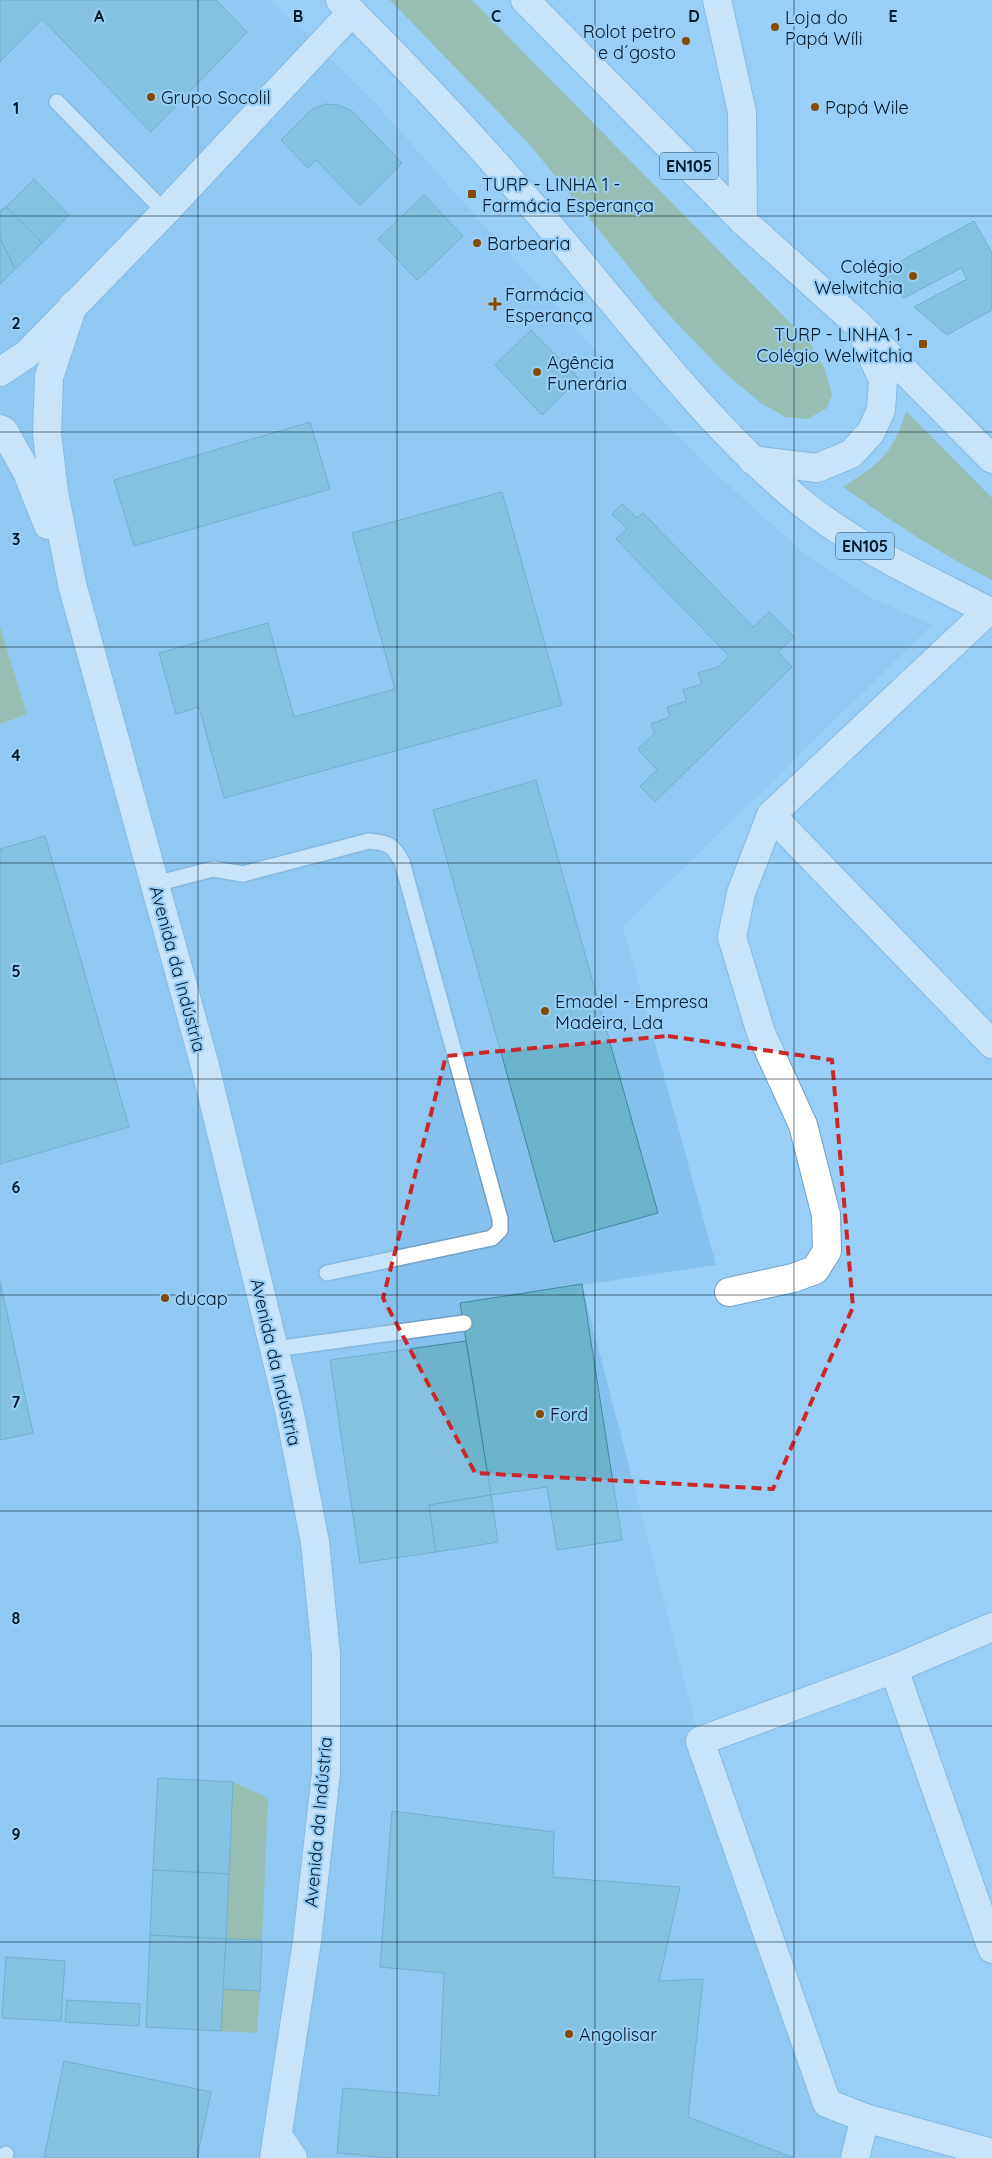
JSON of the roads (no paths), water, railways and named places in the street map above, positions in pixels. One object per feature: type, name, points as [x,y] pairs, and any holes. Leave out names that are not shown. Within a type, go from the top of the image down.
[{"type":"street","name":"EN105","points":[[525,0],[743,221],[860,326],[992,459]]},
{"type":"street","points":[[717,0],[742,112],[743,221]]},
{"type":"street","name":"EN105","points":[[346,6],[498,164],[690,394],[752,460],[808,508],[860,544],[990,612]]},
{"type":"street","points":[[0,372],[26,354],[165,212],[346,6]]},
{"type":"street","name":"Avenida da Indústria","points":[[73,304],[50,377],[47,434],[54,492],[72,584],[205,1066],[275,1349],[315,1542],[326,1654],[326,1773],[308,1941],[282,2151]]},
{"type":"street","points":[[752,460],[817,468],[851,454],[871,432],[881,410],[883,380],[860,326]]},
{"type":"street","name":"Avenida da Indústria","points":[[0,429],[4,430],[27,472],[72,584]]},
{"type":"street","points":[[729,1292],[793,1278],[815,1270],[827,1251],[826,1215],[803,1126],[761,1033],[732,936],[741,893],[771,815],[990,612]]},
{"type":"street","points":[[771,815],[992,1044]]},
{"type":"street","points":[[992,1627],[894,1669],[700,1741],[827,2103],[865,2118],[992,2153]]},
{"type":"street","points":[[894,1669],[992,1949]]},
{"type":"street","points":[[855,2158],[865,2118]]},
{"type":"lane","points":[[57,102],[165,212]]},
{"type":"lane","points":[[155,884],[213,869],[243,874],[369,841],[384,842],[394,848],[402,862],[500,1219],[500,1230],[492,1238],[327,1273]]},
{"type":"lane","points":[[275,1349],[464,1323]]},
{"type":"place","name":"Loja do Papá Wíli","points":[[775,27]]},
{"type":"place","name":"Rolot petro e d´gosto","points":[[686,41]]},
{"type":"place","name":"Grupo Socolil","points":[[151,97]]},
{"type":"place","name":"Papá Wile","points":[[815,107]]},
{"type":"place","name":"TURP - LINHA 1 - Farmácia Esperança","points":[[472,194]]},
{"type":"place","name":"Barbearia","points":[[477,243]]},
{"type":"place","name":"Colégio Welwitchia","points":[[913,276]]},
{"type":"place","name":"Farmácia Esperança","points":[[495,304]]},
{"type":"place","name":"TURP - LINHA 1 - Colégio Welwitchia","points":[[923,344]]},
{"type":"place","name":"Agência Funerária","points":[[537,372]]},
{"type":"place","name":"Emadel - Empresa Madeira, Lda","points":[[545,1011]]},
{"type":"place","name":"ducap","points":[[165,1298]]},
{"type":"place","name":"Ford","points":[[540,1414]]},
{"type":"place","name":"Angolisar","points":[[569,2034]]}]
